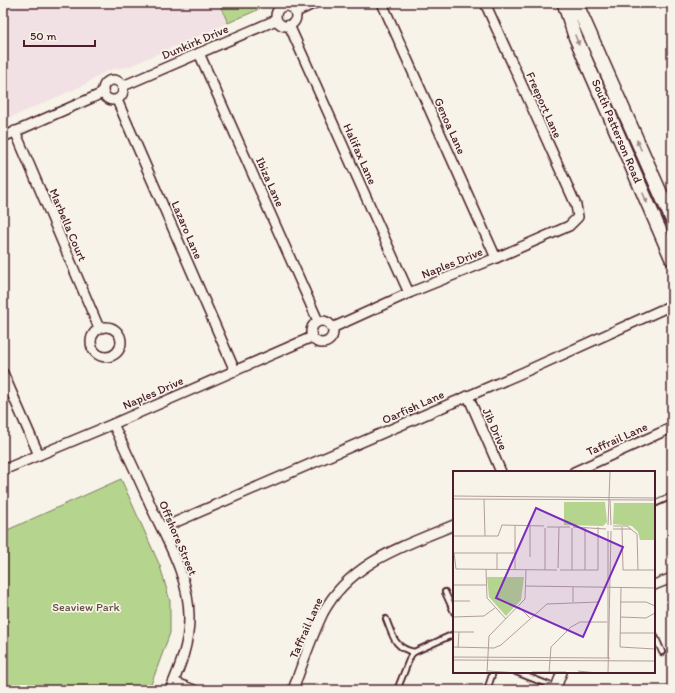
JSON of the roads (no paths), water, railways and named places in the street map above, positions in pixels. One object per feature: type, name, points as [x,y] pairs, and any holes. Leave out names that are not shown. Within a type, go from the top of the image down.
[{"type":"street","points":[[296,12],[315,3]]},
{"type":"street","name":"Genoa Lane","points":[[382,3],[496,258]]},
{"type":"street","name":"Freeport Lane","points":[[485,3],[576,205],[578,217]]},
{"type":"street","name":"South Patterson Road","points":[[564,3],[575,36],[672,259]]},
{"type":"street","name":"South Patterson Road","points":[[576,3],[672,219]]},
{"type":"street","points":[[282,6],[288,6],[296,12],[296,18],[289,25],[280,25],[276,20],[275,13],[282,6]]},
{"type":"street","name":"Dunkirk Drive","points":[[123,86],[276,20]]},
{"type":"street","name":"Halifax Lane","points":[[289,25],[409,293]]},
{"type":"street","name":"Ibiza Lane","points":[[199,53],[318,321]]},
{"type":"street","points":[[111,80],[118,81],[123,86],[122,96],[117,100],[107,99],[103,93],[103,87],[111,80]]},
{"type":"street","points":[[3,137],[103,93]]},
{"type":"street","name":"Lazaro Lane","points":[[117,100],[235,371]]},
{"type":"street","name":"Marbella Court","points":[[15,131],[99,328]]},
{"type":"street","name":"Naples Drive","points":[[332,328],[409,293],[496,258],[569,226],[578,217]]},
{"type":"street","name":"Oarfish Lane","points":[[162,528],[524,372],[672,305]]},
{"type":"street","points":[[318,321],[325,321],[332,328],[332,335],[328,341],[317,342],[312,337],[311,329],[318,321]]},
{"type":"street","name":"Naples Drive","points":[[3,470],[113,424],[312,337]]},
{"type":"street","points":[[3,373],[39,455]]},
{"type":"street","name":"Jib Drive","points":[[468,396],[501,471]]},
{"type":"street","name":"Offshore Street","points":[[113,424],[162,528],[185,585],[189,620],[187,639],[183,656],[172,686]]},
{"type":"street","name":"Taffrail Lane","points":[[576,471],[671,428]]},
{"type":"street","name":"Taffrail Lane","points":[[293,690],[324,612],[334,596],[347,581],[362,568],[380,557],[453,525]]},
{"type":"street","points":[[655,584],[672,578]]},
{"type":"street","points":[[558,689],[562,673]]},
{"type":"street","points":[[172,686],[194,690]]},
{"type":"lane","points":[[655,504],[672,496]]},
{"type":"lane","points":[[446,592],[453,610]]},
{"type":"lane","points":[[386,619],[396,643],[406,650],[414,652]]},
{"type":"lane","points":[[398,690],[411,655],[414,652],[453,634]]},
{"type":"lane","points":[[655,636],[662,652]]},
{"type":"lane","points":[[487,690],[494,673]]},
{"type":"lane","points":[[518,673],[558,689]]},
{"type":"park label","name":"Seaview Park","points":[[86,607]]}]
